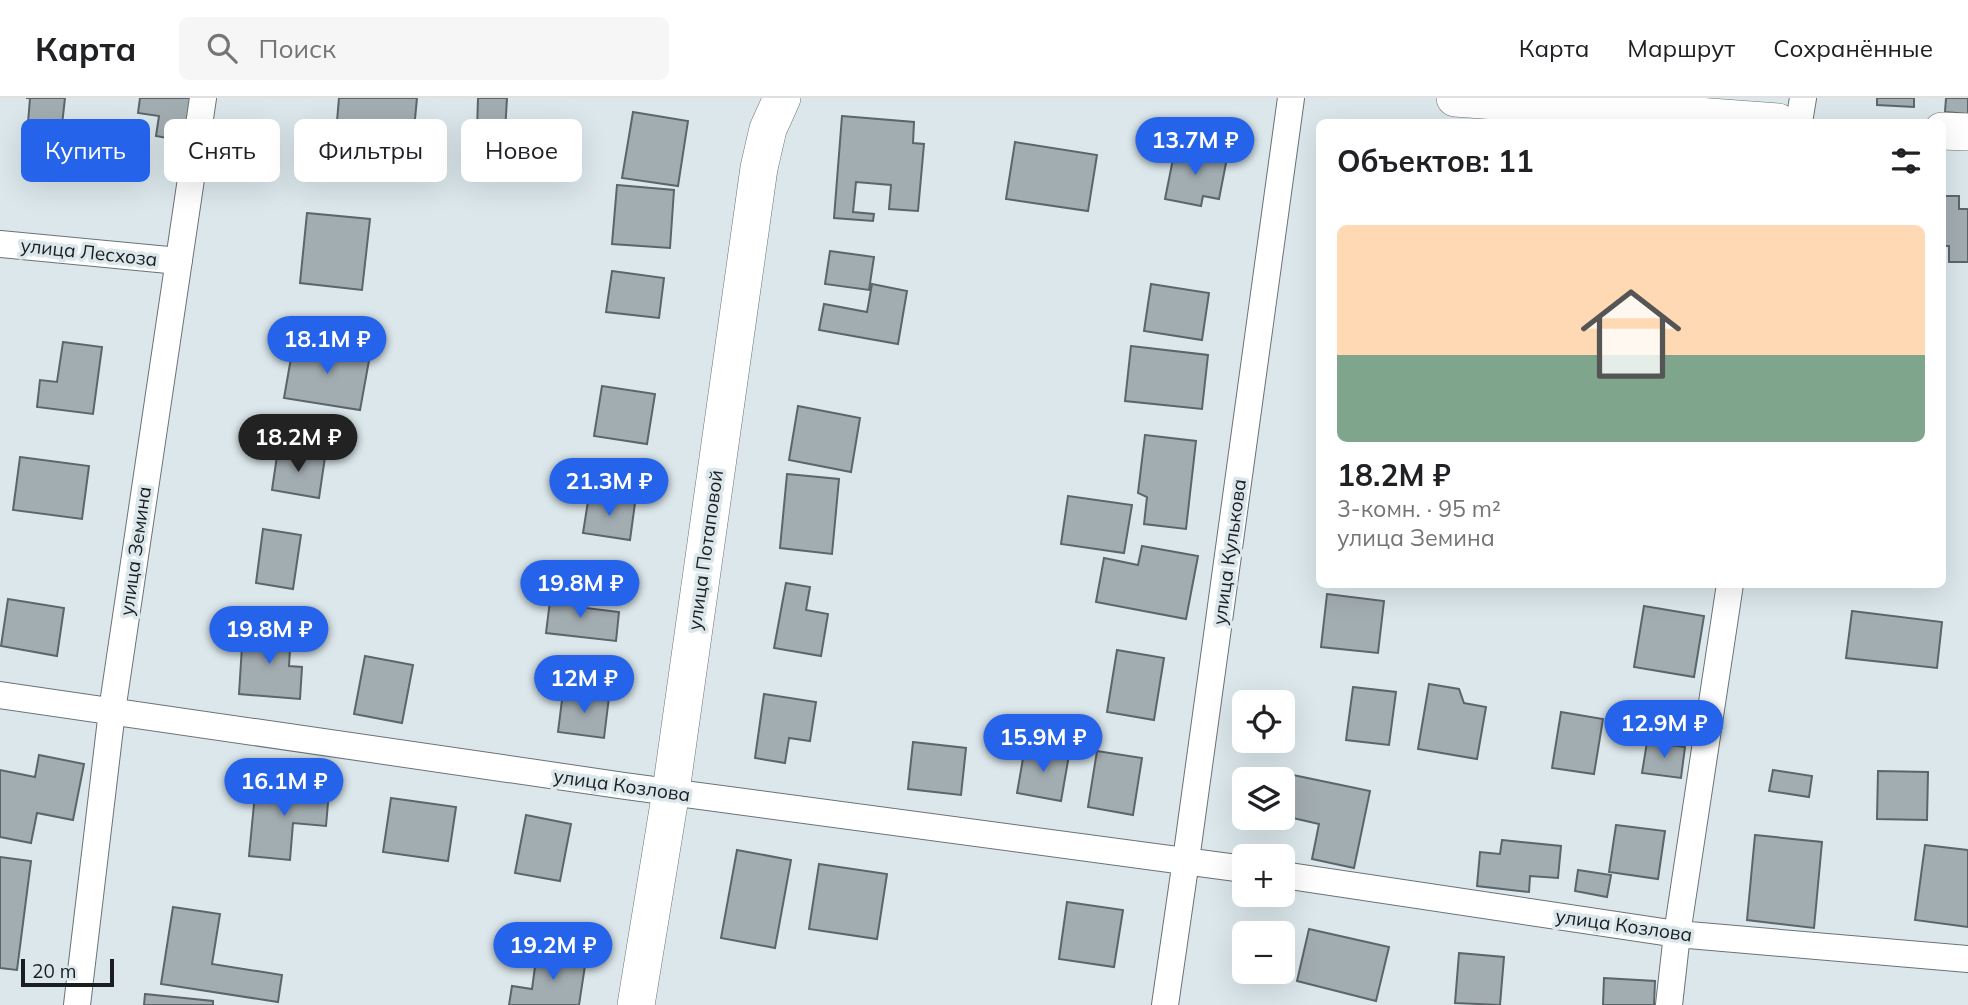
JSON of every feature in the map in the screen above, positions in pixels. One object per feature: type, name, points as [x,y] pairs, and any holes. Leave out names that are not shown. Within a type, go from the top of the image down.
[{"type":"street","name":"улица Земина","points":[[77,1005],[112,711],[204,98]]},
{"type":"street","name":"улица Потаповой","points":[[636,1005],[671,791],[759,168],[768,130],[782,98]]},
{"type":"street","name":"улица Кулькова","points":[[1165,1005],[1291,98]]},
{"type":"street","points":[[1455,98],[1738,119]]},
{"type":"street","points":[[1800,119],[1803,98]]},
{"type":"street","points":[[1946,131],[1968,132]]},
{"type":"street","name":"улица Лесхоза","points":[[0,244],[179,261]]},
{"type":"street","points":[[1670,1005],[1677,934],[1729,588]]},
{"type":"street","name":"улица Козлова","points":[[0,695],[625,786],[1232,867]]},
{"type":"street","name":"улица Козлова","points":[[1295,877],[1677,934],[1968,959]]},
{"type":"building","points":[[30,98],[65,98],[63,119],[28,119]]},
{"type":"building","points":[[140,98],[191,98],[188,119],[164,119],[164,137],[156,136],[159,116],[138,113]]},
{"type":"building","points":[[339,98],[417,98],[415,119],[337,119]]},
{"type":"building","points":[[478,98],[507,98],[506,119],[477,119]]},
{"type":"building","points":[[1877,98],[1914,98],[1914,107],[1877,105]]},
{"type":"building","points":[[1946,98],[1968,98],[1968,114],[1945,112]]},
{"type":"building","points":[[633,112],[688,121],[678,186],[622,178]]},
{"type":"building","points":[[842,116],[914,122],[913,143],[924,144],[918,211],[889,209],[891,185],[856,182],[853,212],[874,214],[873,221],[834,218]]},
{"type":"building","points":[[1015,142],[1097,155],[1088,211],[1006,199]]},
{"type":"building","points":[[1175,149],[1227,158],[1219,199],[1203,196],[1201,206],[1165,199]]},
{"type":"building","points":[[617,185],[674,190],[670,248],[612,244]]},
{"type":"building","points":[[1946,196],[1959,196],[1959,209],[1968,209],[1968,262],[1949,262],[1949,246],[1946,246]]},
{"type":"building","points":[[307,213],[370,219],[362,290],[300,283]]},
{"type":"building","points":[[830,251],[874,257],[869,290],[825,284]]},
{"type":"building","points":[[612,271],[664,278],[659,318],[606,312]]},
{"type":"building","points":[[872,284],[907,291],[898,344],[819,330],[824,304],[867,312]]},
{"type":"building","points":[[1151,284],[1209,293],[1202,340],[1144,331]]},
{"type":"building","points":[[294,341],[370,355],[360,410],[284,398]]},
{"type":"building","points":[[63,342],[102,347],[93,414],[37,407],[40,380],[57,382]]},
{"type":"building","points":[[1131,346],[1208,355],[1202,409],[1125,401]]},
{"type":"building","points":[[602,386],[655,394],[647,444],[594,436]]},
{"type":"building","points":[[798,406],[860,418],[851,472],[789,460]]},
{"type":"building","points":[[1145,435],[1196,441],[1186,529],[1144,524],[1147,497],[1138,493]]},
{"type":"building","points":[[278,449],[325,457],[319,498],[272,490]]},
{"type":"building","points":[[20,457],[89,466],[82,519],[13,510]]},
{"type":"building","points":[[787,474],[839,479],[832,554],[780,548]]},
{"type":"building","points":[[589,495],[635,503],[630,540],[583,533]]},
{"type":"building","points":[[1068,496],[1132,505],[1124,553],[1061,544]]},
{"type":"building","points":[[263,529],[301,535],[293,589],[256,583]]},
{"type":"building","points":[[1142,546],[1198,556],[1186,619],[1096,602],[1104,558],[1138,565]]},
{"type":"building","points":[[786,583],[810,587],[806,610],[828,614],[821,656],[774,648]]},
{"type":"building","points":[[551,593],[579,597],[578,607],[619,612],[616,641],[546,633]]},
{"type":"building","points":[[1327,594],[1384,601],[1378,653],[1321,647]]},
{"type":"building","points":[[8,599],[64,608],[57,656],[1,646]]},
{"type":"building","points":[[1644,606],[1704,616],[1694,677],[1634,667]]},
{"type":"building","points":[[1852,611],[1942,622],[1937,668],[1846,658]]},
{"type":"building","points":[[243,630],[291,634],[289,666],[302,667],[300,699],[239,694]]},
{"type":"building","points":[[1117,650],[1164,658],[1154,720],[1107,712]]},
{"type":"building","points":[[365,656],[413,665],[402,723],[354,714]]},
{"type":"building","points":[[1429,684],[1459,689],[1464,703],[1486,707],[1477,759],[1418,749]]},
{"type":"building","points":[[1353,687],[1396,692],[1389,745],[1346,740]]},
{"type":"building","points":[[563,692],[609,697],[604,738],[558,732]]},
{"type":"building","points":[[764,694],[816,702],[810,741],[789,738],[785,763],[755,758]]},
{"type":"building","points":[[1561,712],[1603,719],[1594,774],[1552,768]]},
{"type":"building","points":[[913,742],[966,748],[961,795],[908,789]]},
{"type":"building","points":[[1647,742],[1685,747],[1681,778],[1642,773]]},
{"type":"building","points":[[1025,747],[1069,755],[1061,801],[1017,793]]},
{"type":"building","points":[[1097,751],[1142,758],[1133,815],[1088,807]]},
{"type":"building","points":[[39,755],[84,764],[73,820],[37,813],[31,843],[0,837],[0,770],[35,777]]},
{"type":"building","points":[[1773,770],[1812,776],[1809,797],[1769,791]]},
{"type":"building","points":[[1878,771],[1928,772],[1927,820],[1877,819]]},
{"type":"building","points":[[1295,775],[1370,791],[1354,868],[1312,859],[1319,824],[1295,819]]},
{"type":"building","points":[[256,783],[329,791],[326,826],[293,823],[290,860],[249,856]]},
{"type":"building","points":[[391,798],[456,807],[448,861],[383,852]]},
{"type":"building","points":[[526,815],[571,824],[560,881],[515,873]]},
{"type":"building","points":[[1616,825],[1665,831],[1658,879],[1609,872]]},
{"type":"building","points":[[1755,835],[1822,842],[1814,928],[1747,920]]},
{"type":"building","points":[[1502,840],[1561,846],[1558,878],[1530,876],[1529,892],[1477,886],[1480,852],[1500,854]]},
{"type":"building","points":[[1925,845],[1968,850],[1968,927],[1915,920]]},
{"type":"building","points":[[737,850],[791,860],[775,948],[721,938]]},
{"type":"building","points":[[0,857],[31,861],[17,970],[0,968]]},
{"type":"building","points":[[819,864],[887,874],[877,939],[809,929]]},
{"type":"building","points":[[1578,870],[1611,875],[1607,897],[1575,891]]},
{"type":"building","points":[[1067,902],[1123,910],[1114,967],[1059,959]]},
{"type":"building","points":[[173,907],[220,914],[212,964],[282,975],[278,1002],[161,984]]},
{"type":"building","points":[[1309,929],[1389,947],[1376,1001],[1297,981]]},
{"type":"building","points":[[537,952],[586,959],[579,1005],[509,1005],[512,986],[532,989]]},
{"type":"building","points":[[1459,953],[1504,957],[1500,1005],[1455,1003]]},
{"type":"building","points":[[1604,978],[1655,981],[1654,1005],[1603,1005]]},
{"type":"building","points":[[145,994],[213,1001],[213,1005],[144,1005]]}]
